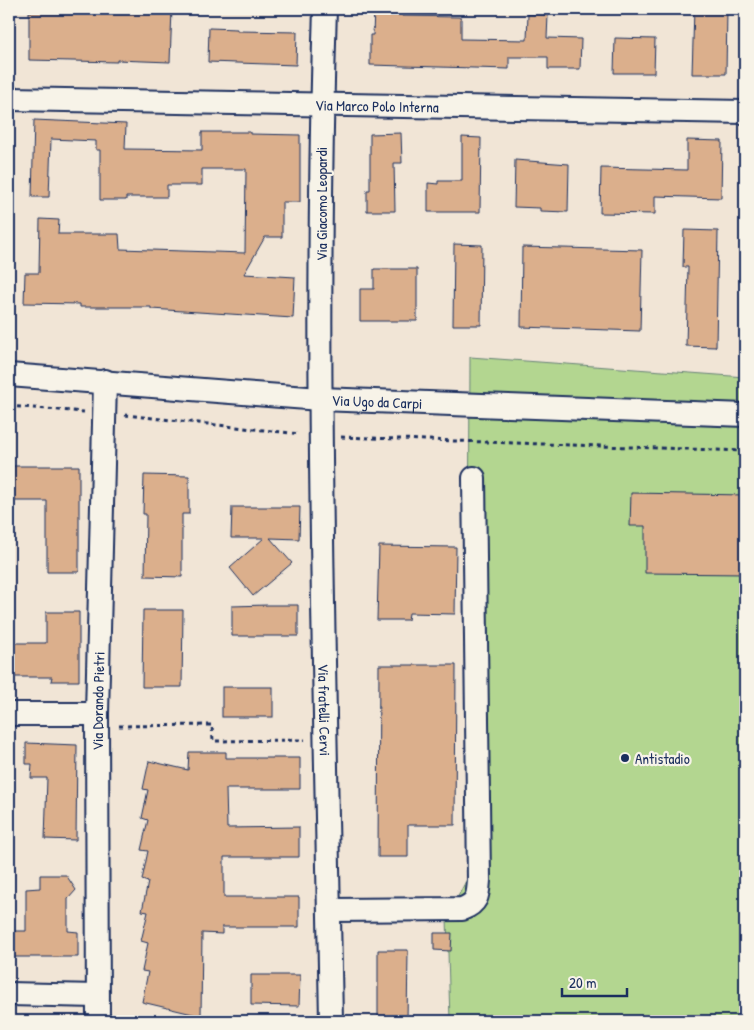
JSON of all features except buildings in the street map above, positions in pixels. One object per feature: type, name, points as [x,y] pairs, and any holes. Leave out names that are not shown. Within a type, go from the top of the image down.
[{"type":"street","name":"Via Giacomo Leopardi","points":[[320,399],[322,104],[325,9]]},
{"type":"street","name":"Via Marco Polo Interna","points":[[9,100],[745,112]]},
{"type":"street","name":"Via Ugo da Carpi","points":[[9,375],[320,399],[745,414]]},
{"type":"street","name":"Via Dorando Pietri","points":[[98,1021],[97,720],[105,381]]},
{"type":"street","name":"Via fratelli Cervi","points":[[320,399],[331,1021]]},
{"type":"street","points":[[329,910],[462,909],[471,906],[476,900],[479,880],[474,478]]},
{"type":"street","points":[[9,714],[97,720]]},
{"type":"street","points":[[9,994],[97,996]]},
{"type":"path","points":[[9,406],[104,413],[320,436],[745,451]]},
{"type":"path","points":[[97,720],[212,725],[213,741],[326,740]]},
{"type":"green space","points":[[470,357],[745,377],[745,1021],[450,1021],[447,918],[468,877]]},
{"type":"place","name":"Antistadio","points":[[625,758]]}]
